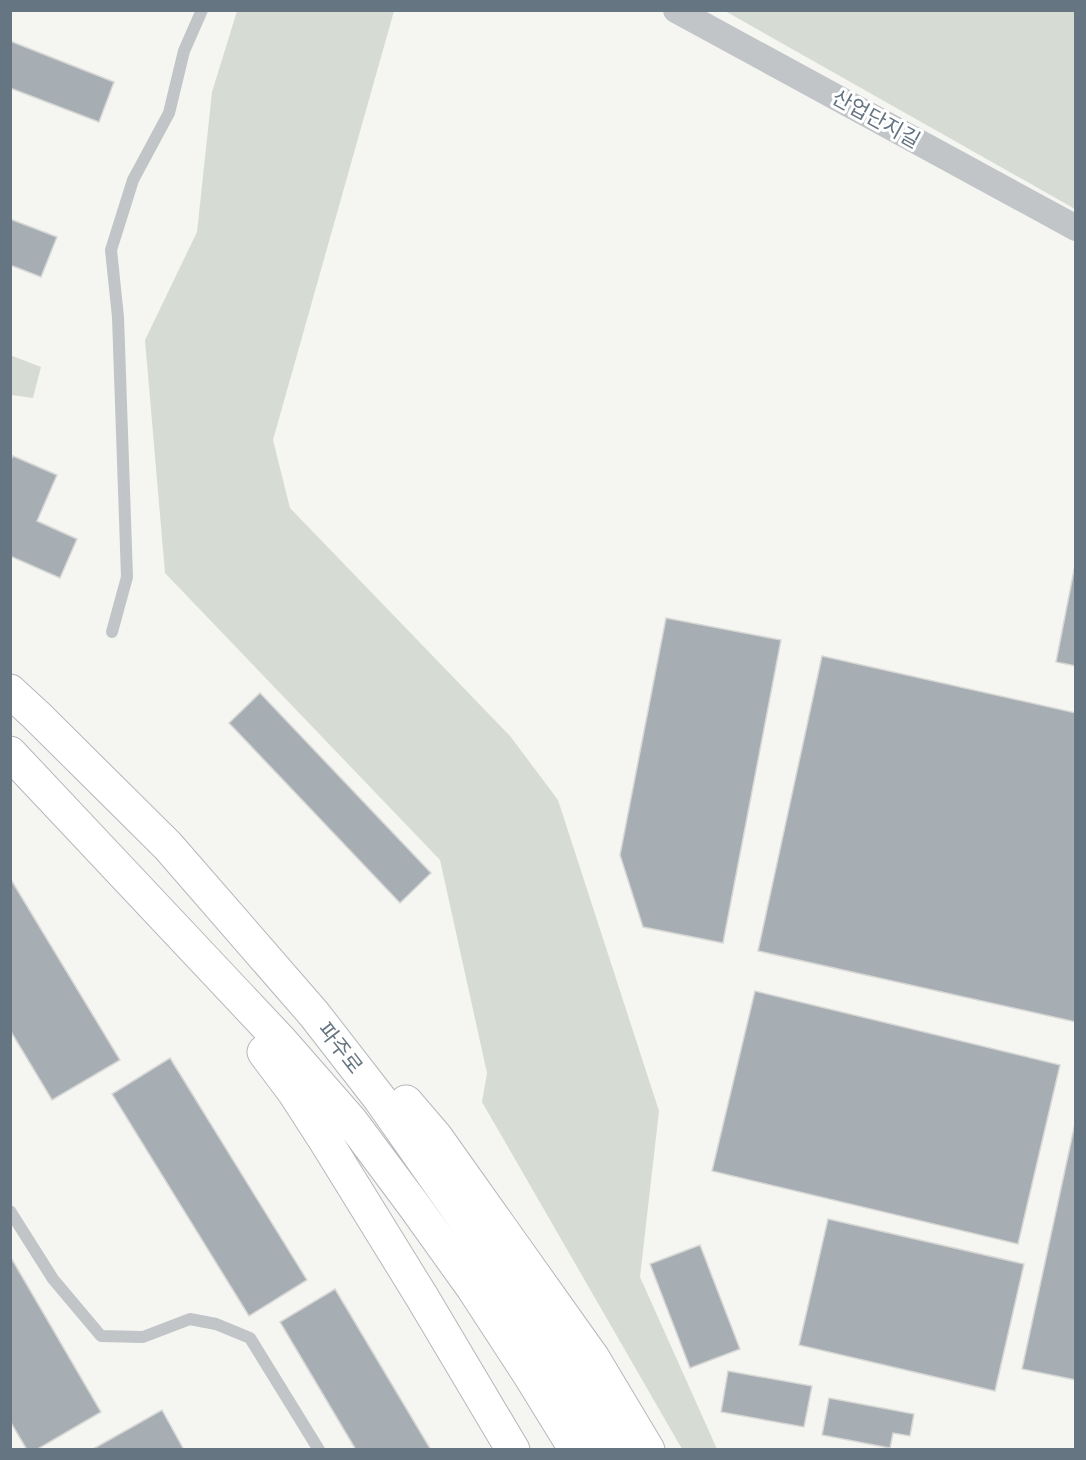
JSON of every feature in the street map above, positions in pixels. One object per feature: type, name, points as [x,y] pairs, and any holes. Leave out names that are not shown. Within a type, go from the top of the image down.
[{"type":"main road","name":"파주로","points":[[10,691],[168,846],[314,1014],[380,1099],[500,1270],[559,1360],[612,1449]]},
{"type":"main road","name":"파주로","points":[[10,753],[273,1033],[351,1121],[473,1288],[576,1449]]},
{"type":"main road","points":[[168,846],[244,912],[435,1137],[593,1358],[648,1449]]},
{"type":"main road","points":[[112,860],[206,985],[258,1045],[294,1092],[422,1297],[513,1449]]},
{"type":"street","name":"산업단지길","points":[[676,10],[1076,228]]},
{"type":"lane","points":[[112,632],[127,577],[118,317],[111,250],[133,180],[170,112],[184,51],[202,10]]},
{"type":"lane","points":[[10,1211],[53,1279],[101,1336],[142,1337],[190,1319],[216,1324],[250,1338],[319,1449]]},
{"type":"shaded area","points":[[237,11],[394,11],[273,440],[290,508],[510,736],[558,800],[659,1111],[640,1277],[717,1449],[682,1449],[482,1102],[487,1073],[440,860],[165,573],[145,340],[197,232],[212,92]]},
{"type":"shaded area","points":[[725,11],[1075,11],[1075,209]]},
{"type":"shaded area","points":[[10,355],[41,367],[33,398],[11,395]]},
{"type":"building","points":[[10,41],[114,82],[99,122],[10,88]]},
{"type":"building","points":[[10,219],[57,237],[41,277],[10,265]]},
{"type":"building","points":[[13,456],[57,475],[37,521],[77,539],[60,578],[10,556],[10,461]]},
{"type":"building","points":[[1076,560],[1076,666],[1056,662]]},
{"type":"building","points":[[666,618],[781,640],[723,943],[643,927],[620,855]]},
{"type":"building","points":[[822,656],[1076,713],[1076,1022],[758,951]]},
{"type":"building","points":[[260,693],[431,873],[400,903],[229,723]]},
{"type":"building","points":[[10,878],[120,1060],[52,1100],[10,1030]]},
{"type":"building","points":[[755,991],[1060,1065],[1018,1244],[712,1171]]},
{"type":"building","points":[[170,1058],[307,1280],[249,1316],[112,1094]]},
{"type":"building","points":[[1076,1119],[1076,1380],[1022,1369]]},
{"type":"building","points":[[828,1219],[1024,1264],[995,1391],[799,1345]]},
{"type":"building","points":[[700,1245],[740,1349],[690,1368],[650,1264]]},
{"type":"building","points":[[10,1256],[101,1412],[36,1450],[27,1450],[10,1421]]},
{"type":"building","points":[[335,1289],[431,1450],[356,1450],[280,1322]]},
{"type":"building","points":[[728,1371],[812,1386],[804,1427],[721,1412]]},
{"type":"building","points":[[829,1398],[914,1414],[910,1436],[893,1433],[890,1448],[822,1435]]},
{"type":"building","points":[[162,1410],[184,1450],[93,1450],[93,1449]]}]
